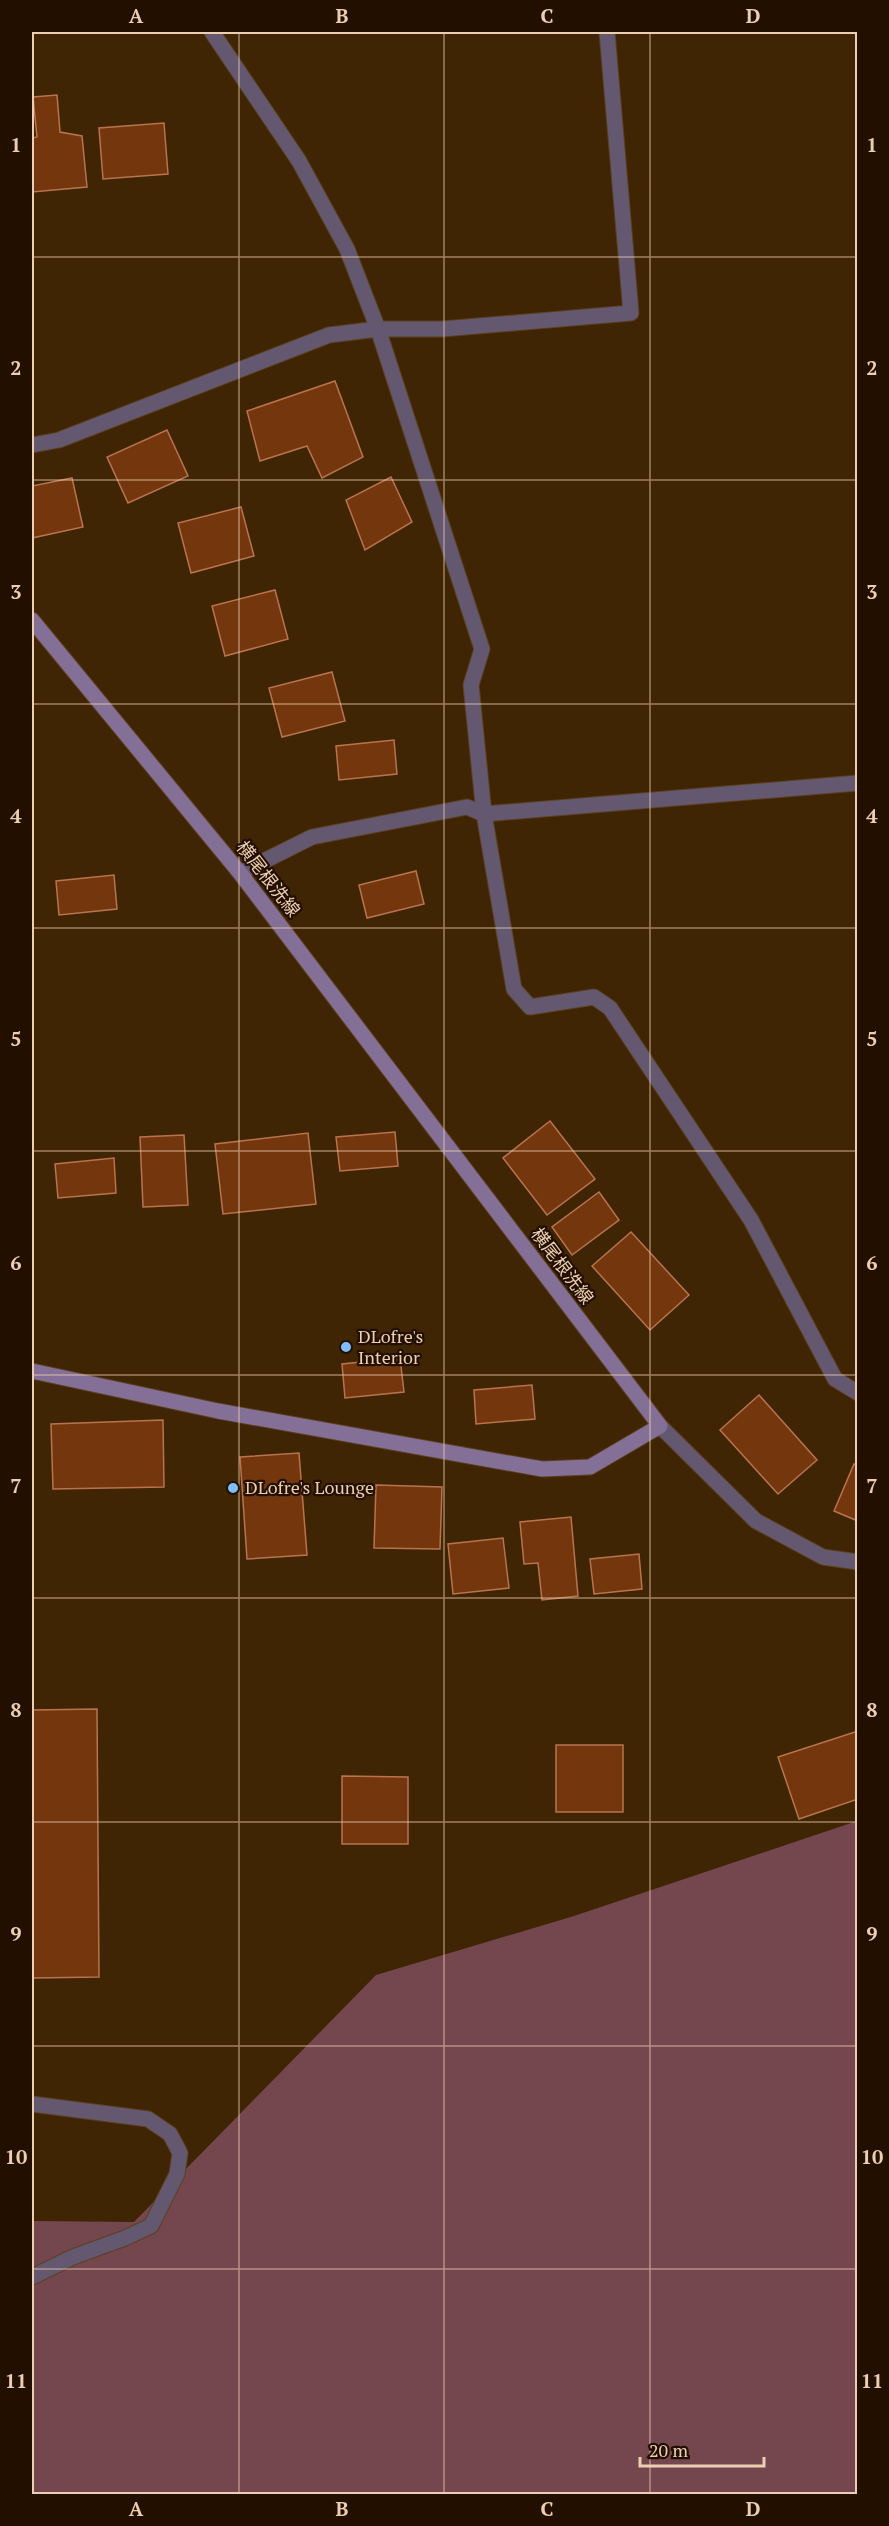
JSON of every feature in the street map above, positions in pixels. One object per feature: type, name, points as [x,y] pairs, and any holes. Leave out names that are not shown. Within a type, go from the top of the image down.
[{"type":"main road","name":"横尾根洗線","points":[[32,620],[240,873],[660,1426]]},
{"type":"main road","points":[[32,1371],[218,1411],[542,1469],[590,1467],[660,1426]]},
{"type":"street","points":[[212,32],[299,161],[347,249],[378,329],[482,650],[471,686],[484,814],[514,989],[530,1007],[594,997],[610,1008],[751,1220],[835,1379],[858,1393]]},
{"type":"street","points":[[32,445],[59,440],[329,335],[378,329],[442,329],[631,313],[607,32]]},
{"type":"street","points":[[240,873],[312,837],[467,807],[484,814],[858,783]]},
{"type":"street","points":[[660,1426],[756,1521],[823,1557],[858,1562]]},
{"type":"street","points":[[32,2104],[148,2119],[170,2134],[180,2153],[177,2174],[151,2226],[73,2257],[32,2277]]},
{"type":"shaded area","points":[[857,1821],[857,2494],[32,2494],[32,2221],[134,2222],[376,1975],[574,1916]]},
{"type":"building","points":[[57,95],[60,132],[82,136],[87,187],[32,192],[32,138],[37,137],[33,97]]},
{"type":"building","points":[[164,123],[168,174],[103,179],[99,128]]},
{"type":"building","points":[[335,381],[363,457],[322,478],[307,446],[260,461],[247,411]]},
{"type":"building","points":[[167,430],[188,476],[128,503],[107,457]]},
{"type":"building","points":[[391,477],[412,522],[365,550],[346,500]]},
{"type":"building","points":[[72,478],[83,527],[32,538],[32,486]]},
{"type":"building","points":[[241,507],[254,556],[191,573],[178,523]]},
{"type":"building","points":[[275,590],[288,639],[225,656],[212,606]]},
{"type":"building","points":[[332,672],[345,721],[282,737],[269,688]]},
{"type":"building","points":[[394,740],[397,774],[339,780],[336,746]]},
{"type":"building","points":[[416,871],[424,904],[367,918],[359,885]]},
{"type":"building","points":[[114,875],[117,909],[59,915],[56,881]]},
{"type":"building","points":[[550,1121],[595,1179],[547,1215],[503,1158]]},
{"type":"building","points":[[395,1132],[398,1166],[340,1171],[336,1137]]},
{"type":"building","points":[[308,1133],[316,1204],[223,1214],[215,1144]]},
{"type":"building","points":[[184,1135],[188,1205],[143,1207],[140,1137]]},
{"type":"building","points":[[114,1158],[116,1193],[58,1198],[55,1164]]},
{"type":"building","points":[[599,1192],[619,1220],[572,1255],[552,1227]]},
{"type":"building","points":[[631,1232],[689,1295],[650,1330],[592,1266]]},
{"type":"building","points":[[400,1358],[404,1392],[345,1398],[342,1364]]},
{"type":"building","points":[[532,1385],[535,1419],[476,1424],[474,1390]]},
{"type":"building","points":[[759,1395],[817,1460],[778,1494],[720,1430]]},
{"type":"building","points":[[163,1420],[164,1487],[53,1489],[51,1424]]},
{"type":"building","points":[[299,1453],[307,1555],[247,1559],[240,1457]]},
{"type":"building","points":[[854,1464],[858,1465],[858,1521],[834,1511]]},
{"type":"building","points":[[376,1485],[442,1487],[440,1549],[374,1548]]},
{"type":"building","points":[[571,1517],[578,1596],[542,1600],[538,1563],[524,1564],[520,1522]]},
{"type":"building","points":[[503,1538],[509,1588],[453,1594],[448,1544]]},
{"type":"building","points":[[639,1554],[642,1589],[594,1594],[590,1559]]},
{"type":"building","points":[[97,1709],[99,1977],[32,1978],[32,1710]]},
{"type":"building","points":[[858,1731],[858,1799],[799,1819],[778,1757]]},
{"type":"building","points":[[556,1745],[623,1745],[623,1812],[556,1812]]},
{"type":"building","points":[[342,1776],[408,1777],[408,1844],[342,1844]]},
{"type":"place","name":"DLofre's Interior","points":[[346,1347]]},
{"type":"place","name":"DLofre's Lounge","points":[[233,1488]]}]
